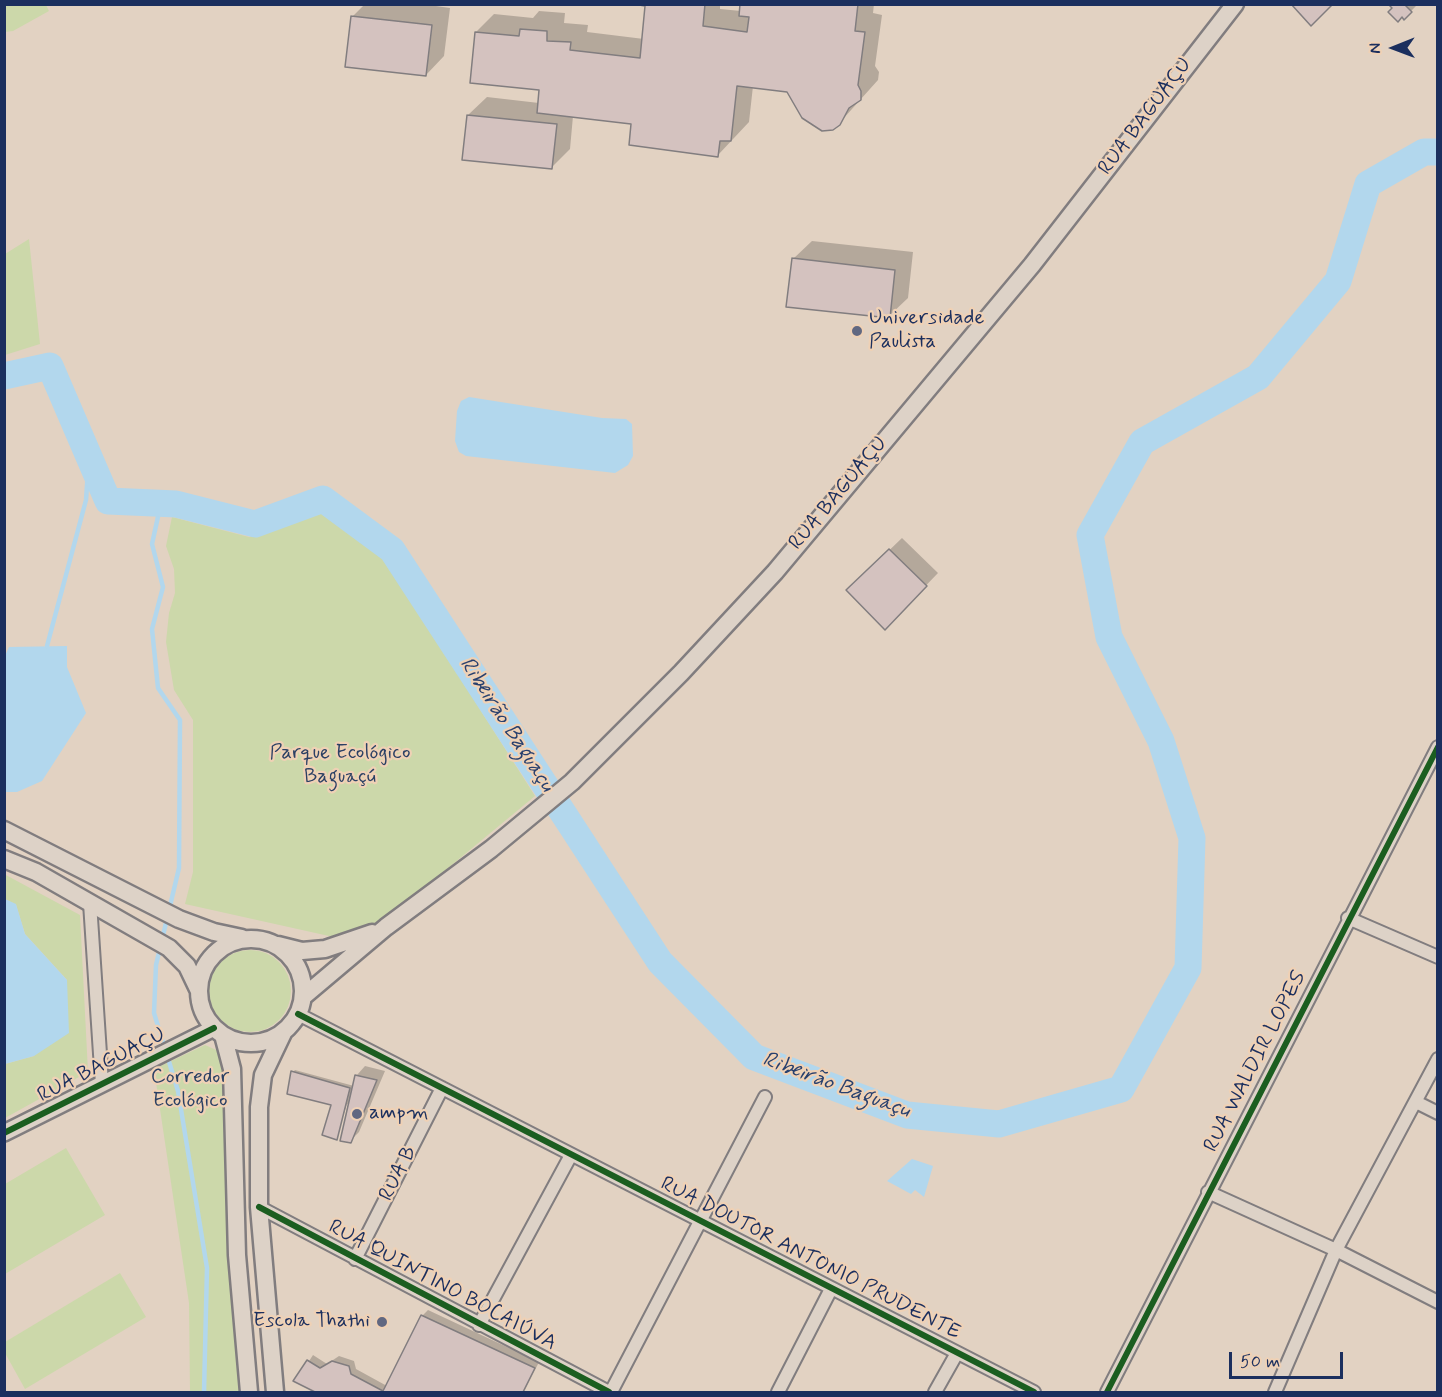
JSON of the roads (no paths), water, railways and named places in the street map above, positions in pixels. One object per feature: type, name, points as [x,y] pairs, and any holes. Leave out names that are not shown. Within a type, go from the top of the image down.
[{"type":"main road","points":[[1214,28],[1215,4]]},
{"type":"main road","name":"RUA BAGUAÇU","points":[[386,927],[491,849],[572,782],[681,674],[775,572],[1032,265],[1214,28],[1235,4]]},
{"type":"main road","points":[[4,830],[179,919],[214,932],[243,939],[260,939],[302,951],[325,949],[386,927]]},
{"type":"main road","points":[[4,860],[36,872],[169,948],[187,966],[198,989],[202,1010],[218,1032],[232,1069],[237,1255],[249,1392]]},
{"type":"main road","points":[[303,997],[386,927]]},
{"type":"main road","points":[[198,989],[202,971],[212,956],[226,944],[243,939]]},
{"type":"main road","points":[[275,1392],[259,1207],[259,1107],[263,1076],[285,1031],[298,1014],[303,997],[302,981],[297,967],[289,954],[276,945]]},
{"type":"main road","points":[[218,1032],[238,1042],[255,1043],[270,1039],[285,1031]]},
{"type":"street","name":"RUA WALDIR LOPES","points":[[1107,1392],[1437,747]]},
{"type":"street","points":[[90,903],[102,1084]]},
{"type":"street","points":[[1348,918],[1437,957]]},
{"type":"street","name":"RUA DOUTOR ANTONIO PRUDENTE","points":[[298,1014],[1034,1392]]},
{"type":"street","name":"RUA BAGUAÇU","points":[[4,1133],[188,1041],[218,1032]]},
{"type":"street","points":[[1276,1392],[1336,1250],[1437,1059]]},
{"type":"street","name":"RUA B","points":[[355,1259],[442,1088]]},
{"type":"street","points":[[610,1392],[765,1097]]},
{"type":"street","points":[[1416,1102],[1437,1113]]},
{"type":"street","points":[[479,1325],[571,1155]]},
{"type":"street","points":[[1208,1192],[1336,1250],[1437,1302]]},
{"type":"street","name":"RUA QUINTINO BOCAIÚVA","points":[[259,1207],[479,1325],[610,1392]]},
{"type":"street","points":[[778,1392],[831,1289]]},
{"type":"street","points":[[935,1392],[957,1353]]},
{"type":"water","points":[[469,397],[602,418],[626,419],[632,424],[633,456],[628,465],[615,473],[466,456],[459,452],[455,441],[457,411],[461,401]]},
{"type":"water","points":[[67,646],[67,667],[86,713],[42,781],[17,792],[5,792],[4,658],[9,647]]},
{"type":"water","points":[[5,899],[16,904],[25,934],[67,980],[69,1033],[34,1056],[5,1064]]},
{"type":"water","points":[[912,1159],[933,1166],[924,1197],[915,1190],[911,1194],[887,1181]]},
{"type":"waterway","name":"Ribeirão Baguaçu","points":[[4,376],[50,366],[108,501],[176,504],[255,524],[323,499],[392,550],[660,962],[754,1057],[907,1115],[999,1124],[1121,1089],[1188,968],[1192,838],[1161,741],[1109,637],[1090,535],[1142,442],[1258,377],[1338,281],[1368,184],[1424,152],[1438,152]]},
{"type":"waterway","points":[[47,646],[86,500],[89,456]]},
{"type":"waterway","points":[[161,503],[152,544],[163,587],[152,629],[158,688],[180,720],[179,868],[156,965],[154,1013],[178,1091],[207,1268],[204,1392]]},
{"type":"place","name":"Universidade Paulista","points":[[857,331]]},
{"type":"place","name":"ampm","points":[[357,1114]]},
{"type":"place","name":"Escola Thathi","points":[[382,1322]]},
{"type":"park label","name":"Parque Ecológico Baguaçú","points":[[340,766]]},
{"type":"park label","name":"Corredor Ecológico","points":[[190,1090]]}]
